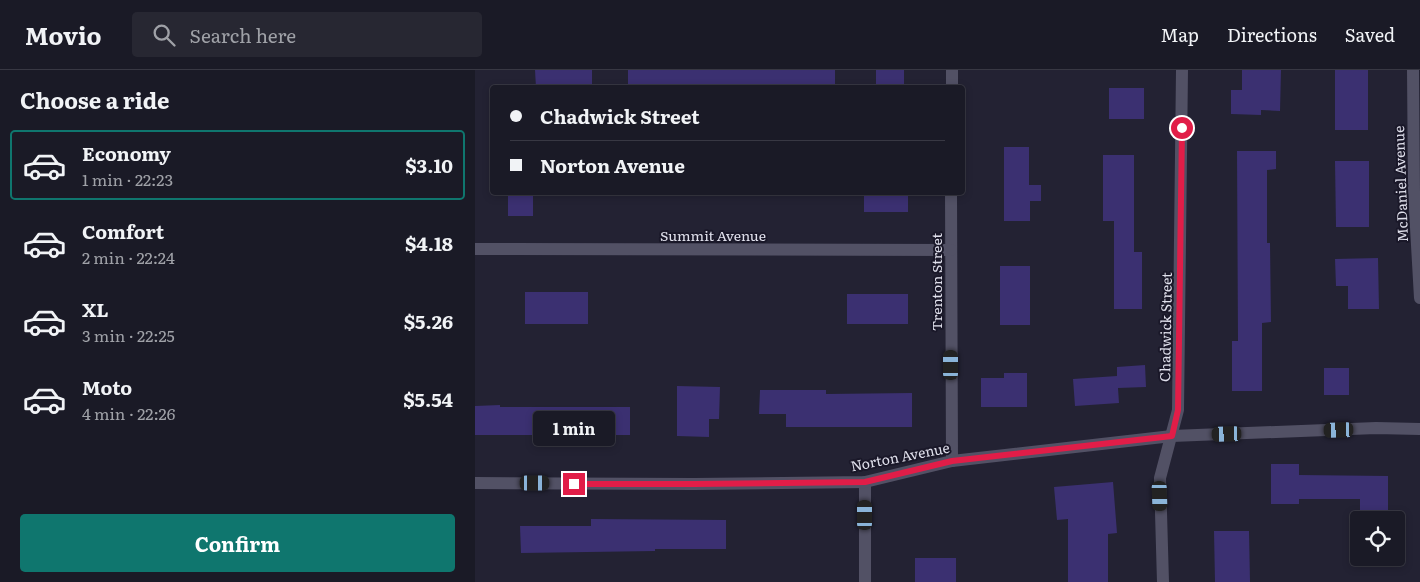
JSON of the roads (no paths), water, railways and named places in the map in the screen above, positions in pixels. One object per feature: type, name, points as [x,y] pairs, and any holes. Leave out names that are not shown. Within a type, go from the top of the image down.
[{"type":"street","points":[[952,70],[952,85]]},
{"type":"street","name":"Chadwick Street","points":[[1163,582],[1160,478],[1178,410],[1182,70]]},
{"type":"street","name":"McDaniel Avenue","points":[[1413,70],[1414,192],[1420,298]]},
{"type":"street","name":"Trenton Street","points":[[951,195],[952,461]]},
{"type":"street","name":"Summit Avenue","points":[[475,250],[951,250]]},
{"type":"street","name":"Norton Avenue","points":[[475,483],[694,484],[865,482],[952,461],[1172,436],[1376,428],[1420,429]]},
{"type":"street","points":[[865,482],[865,582]]}]
